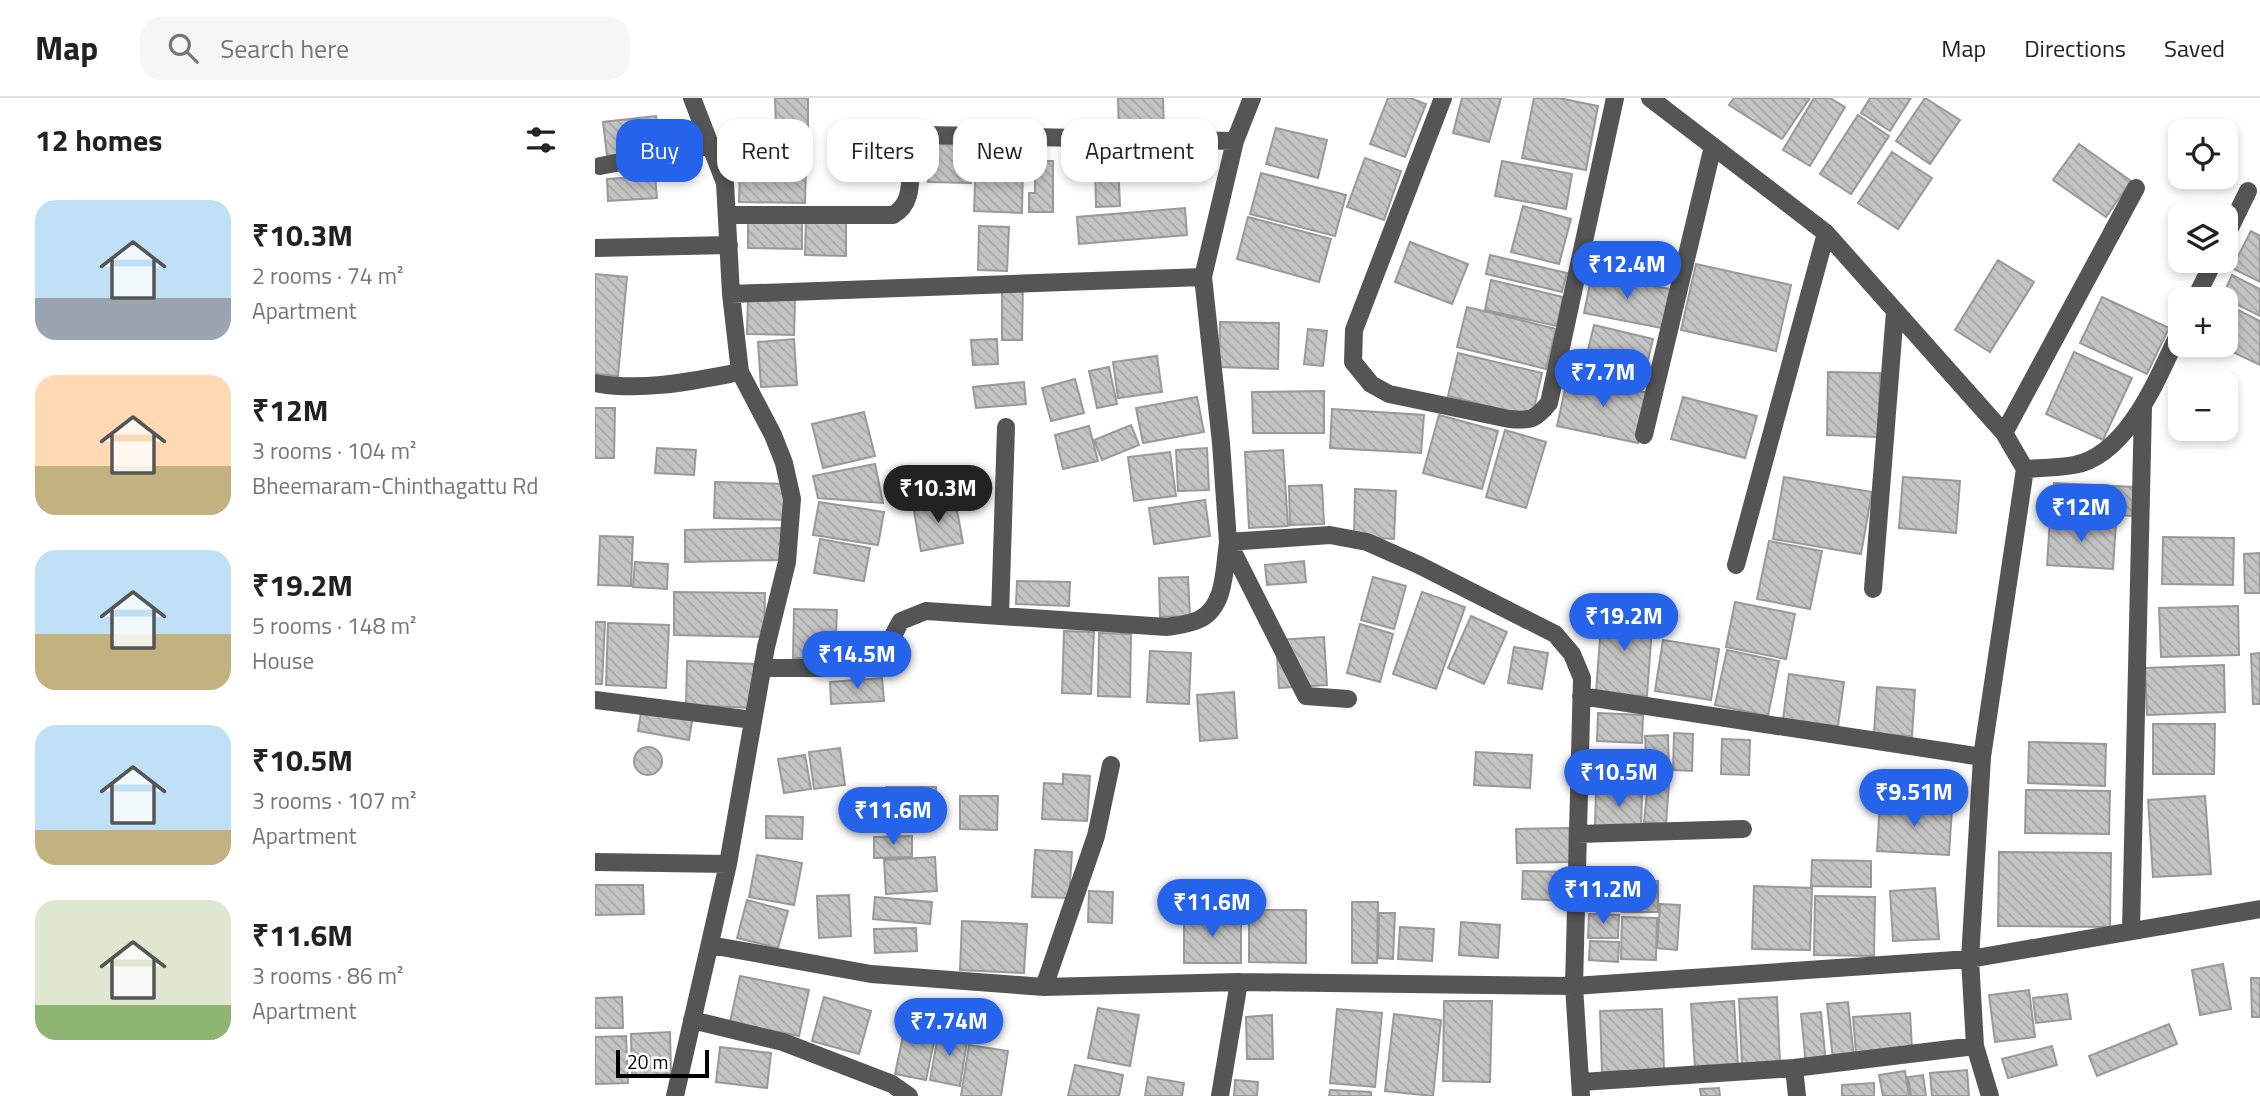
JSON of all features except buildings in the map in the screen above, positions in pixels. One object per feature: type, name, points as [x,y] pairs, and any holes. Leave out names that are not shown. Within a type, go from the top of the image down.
[{"type":"street","points":[[675,1096],[728,864],[762,668],[787,562],[792,499],[785,463],[740,372],[731,293],[725,183],[692,98]]},
{"type":"street","points":[[762,668],[859,668],[873,664],[889,646],[901,621],[926,611],[1167,627],[1200,619],[1219,601],[1228,542],[1221,443],[1203,277],[1235,141],[1252,98]]},
{"type":"street","points":[[1443,98],[1354,330],[1353,362],[1371,384],[1389,394],[1529,421],[1549,403],[1615,98]]},
{"type":"street","points":[[1650,98],[1826,233],[2004,433],[2025,469],[1982,757],[1970,959],[1975,1046],[1990,1096]]},
{"type":"street","points":[[727,215],[893,215],[901,211],[909,198],[910,152],[914,142],[926,135],[1235,141]]},
{"type":"street","points":[[600,166],[710,145]]},
{"type":"street","points":[[1644,435],[1713,146]]},
{"type":"street","points":[[2004,433],[2136,188]]},
{"type":"street","points":[[2238,211],[2248,191]]},
{"type":"street","points":[[1737,565],[1826,233]]},
{"type":"street","points":[[595,248],[729,244]]},
{"type":"street","points":[[731,293],[1203,277]]},
{"type":"street","points":[[1873,589],[1895,312]]},
{"type":"street","points":[[2025,469],[2075,465],[2100,455],[2143,407],[2168,356]]},
{"type":"street","points":[[595,383],[617,387],[652,386],[740,372]]},
{"type":"street","points":[[2131,930],[2143,407]]},
{"type":"street","points":[[1000,616],[1006,427]]},
{"type":"street","points":[[1228,542],[1330,535],[1367,542],[1419,565],[1555,634],[1572,654],[1582,678],[1574,986],[1581,1089],[1794,1068],[1975,1046]]},
{"type":"street","points":[[1228,542],[1306,696],[1349,699]]},
{"type":"street","points":[[1581,696],[1982,757]]},
{"type":"street","points":[[595,700],[753,720]]},
{"type":"street","points":[[1044,987],[1095,836],[1111,765]]},
{"type":"street","points":[[1578,834],[1743,829]]},
{"type":"street","points":[[595,862],[728,864]]},
{"type":"street","points":[[710,945],[871,974],[1044,987],[1238,982],[1574,986],[1970,959],[2260,909]]},
{"type":"street","points":[[1220,1096],[1238,982]]},
{"type":"street","points":[[692,1020],[783,1042],[893,1084],[909,1096]]},
{"type":"street","points":[[1794,1068],[1797,1096]]}]
